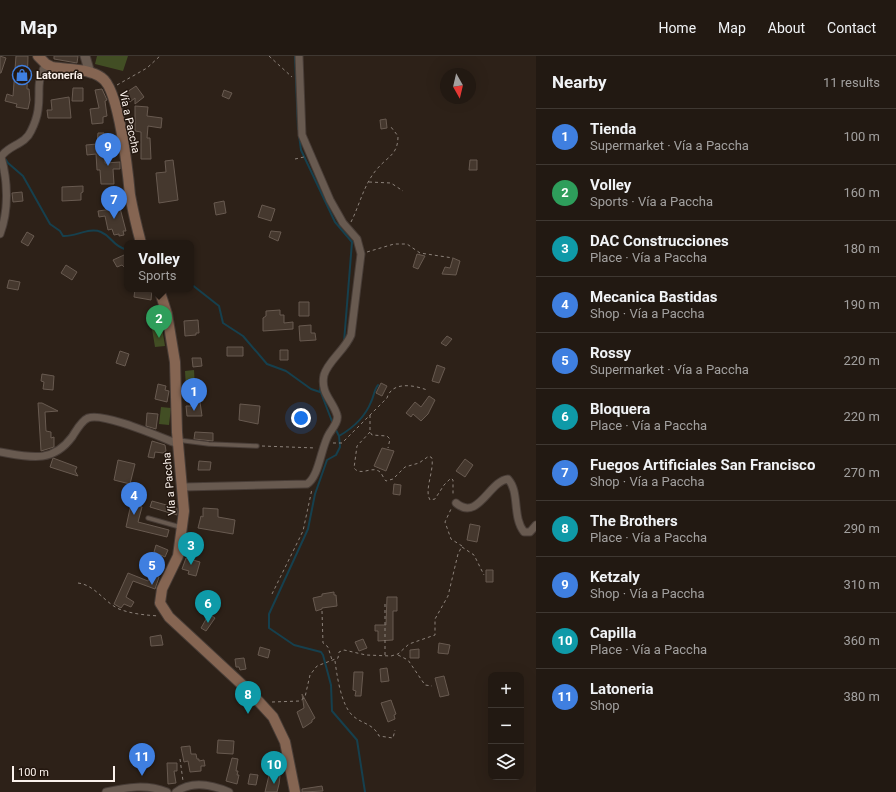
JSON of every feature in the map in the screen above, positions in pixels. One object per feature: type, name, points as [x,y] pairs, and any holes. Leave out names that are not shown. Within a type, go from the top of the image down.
[{"type":"main road","name":"Vía a Paccha","points":[[38,56],[46,64],[61,69],[90,73],[106,80],[121,130],[131,196],[140,240]]},
{"type":"main road","name":"Vía a Paccha","points":[[160,292],[167,314],[175,362],[178,442],[184,511],[183,528],[178,556],[160,598],[162,607],[169,617],[263,705],[280,729],[285,742],[295,792]]},
{"type":"street","points":[[85,56],[90,73]]},
{"type":"street","points":[[183,487],[307,484],[313,479],[327,437],[338,416],[324,388],[324,375],[329,365],[347,344],[351,335],[361,254],[357,239],[342,223],[330,200],[302,136],[299,56]]},
{"type":"street","points":[[0,234],[7,208],[2,155],[23,142],[31,131],[38,111],[37,85],[46,64]]},
{"type":"street","points":[[0,452],[31,457],[56,453],[67,444],[84,421],[88,418],[98,417],[113,420],[178,442]]},
{"type":"street","points":[[456,503],[466,508],[474,507],[479,504],[499,483],[508,479],[512,484],[518,521],[522,530],[524,532],[530,532],[536,525]]},
{"type":"street","points":[[176,792],[184,788],[208,785],[229,792]]},
{"type":"street","points":[[106,792],[143,786],[158,788],[167,792]]},
{"type":"lane","points":[[178,442],[257,446]]},
{"type":"lane","points":[[148,518],[183,528]]},
{"type":"path","points":[[110,90],[122,81],[132,78],[147,68],[160,56]]},
{"type":"path","points":[[269,56],[292,77]]},
{"type":"path","points":[[348,228],[360,206],[368,182],[378,168],[396,151],[398,136],[390,127]]},
{"type":"path","points":[[295,159],[311,156]]},
{"type":"path","points":[[368,182],[391,183],[403,191]]},
{"type":"path","points":[[361,254],[394,244],[407,244],[420,253],[453,258]]},
{"type":"path","points":[[335,443],[342,443],[387,398],[388,393],[396,387],[414,385],[427,390]]},
{"type":"path","points":[[370,414],[370,432],[357,446],[354,468],[356,471],[374,470],[380,472],[386,481],[389,481],[399,475],[405,467],[429,456],[432,458],[432,474],[428,486],[428,496],[430,500],[435,499],[444,485],[451,478],[453,480],[453,496],[456,503],[445,522],[451,539],[474,554],[484,575]]},
{"type":"path","points":[[370,432],[372,435],[387,436],[390,439],[388,448]]},
{"type":"path","points":[[257,446],[312,448],[325,446]]},
{"type":"path","points":[[272,594],[303,530],[314,483],[313,479]]},
{"type":"path","points":[[398,654],[409,644],[435,635],[435,619],[448,596],[458,554],[462,546]]},
{"type":"path","points":[[78,583],[87,584],[118,609],[138,614],[169,617]]},
{"type":"path","points":[[385,604],[385,655]]},
{"type":"path","points":[[322,611],[323,642],[328,647],[332,661]]},
{"type":"path","points":[[263,705],[269,702],[300,701],[305,697],[310,675],[322,663],[338,658],[339,652],[344,650],[366,656],[398,654],[408,660],[425,685],[432,686]]},
{"type":"path","points":[[335,660],[340,690],[347,708],[352,715],[372,726],[379,736],[393,738],[395,730]]},
{"type":"path","points":[[180,760],[184,788]]},
{"type":"green space","points":[[97,56],[128,56],[123,71],[95,64]]},
{"type":"green space","points":[[117,135],[118,149],[110,150],[109,136]]},
{"type":"green space","points":[[162,328],[165,346],[155,347],[152,329]]},
{"type":"green space","points":[[194,370],[195,387],[186,388],[185,371]]},
{"type":"green space","points":[[161,407],[171,408],[169,425],[159,424]]},
{"type":"building","points":[[0,56],[6,58],[1,73],[0,73]]},
{"type":"building","points":[[16,56],[28,56],[27,89],[29,89],[30,100],[28,109],[16,107],[17,104],[5,101],[7,94],[13,96]]},
{"type":"building","points":[[54,56],[78,56],[77,63],[54,59]]},
{"type":"building","points":[[136,86],[144,97],[135,104],[135,98],[130,102],[124,94]]},
{"type":"building","points":[[73,88],[83,88],[83,101],[72,101]]},
{"type":"building","points":[[102,89],[107,100],[105,101],[107,116],[103,117],[103,123],[92,124],[90,109],[99,108],[95,90]]},
{"type":"building","points":[[224,90],[232,93],[229,99],[222,96]]},
{"type":"building","points":[[69,97],[71,118],[48,118],[47,110],[52,110],[51,100]]},
{"type":"building","points":[[135,106],[148,107],[147,116],[162,118],[161,128],[148,126],[147,138],[150,138],[151,159],[141,159],[141,132],[135,131]]},
{"type":"building","points":[[386,119],[387,128],[381,129],[380,120]]},
{"type":"building","points":[[98,133],[104,133],[105,163],[120,162],[120,169],[113,169],[114,184],[101,184],[100,170],[97,170],[96,154],[87,155],[86,145],[97,144]]},
{"type":"building","points":[[173,160],[178,200],[159,203],[156,173],[166,172],[165,161]]},
{"type":"building","points":[[470,160],[477,160],[477,170],[469,170]]},
{"type":"building","points":[[83,186],[81,200],[62,201],[62,187]]},
{"type":"building","points":[[22,192],[23,201],[13,202],[12,193]]},
{"type":"building","points":[[224,201],[226,213],[216,215],[214,203]]},
{"type":"building","points":[[262,205],[275,209],[271,221],[258,217]]},
{"type":"building","points":[[120,208],[126,231],[123,231],[124,235],[119,236],[119,234],[114,235],[112,229],[108,230],[105,216],[99,217],[98,211]]},
{"type":"building","points":[[271,231],[281,232],[278,241],[269,237]]},
{"type":"building","points":[[27,232],[34,236],[28,246],[21,242]]},
{"type":"building","points":[[417,254],[425,256],[418,269],[413,267]]},
{"type":"building","points":[[124,255],[124,267],[122,265],[117,267],[113,260]]},
{"type":"building","points":[[453,258],[460,261],[456,275],[442,274],[445,267],[450,268]]},
{"type":"building","points":[[66,265],[77,272],[72,280],[61,273]]},
{"type":"building","points":[[9,280],[20,282],[18,290],[7,288]]},
{"type":"building","points":[[135,292],[152,292],[151,300],[134,297]]},
{"type":"building","points":[[299,302],[309,302],[309,316],[299,316]]},
{"type":"building","points":[[280,310],[280,315],[284,315],[284,323],[293,322],[293,329],[263,331],[263,318],[266,316],[266,311]]},
{"type":"building","points":[[198,320],[199,333],[196,333],[196,335],[185,336],[184,321]]},
{"type":"building","points":[[311,325],[311,333],[315,333],[316,340],[300,341],[299,326]]},
{"type":"building","points":[[447,336],[452,339],[446,346],[441,343]]},
{"type":"building","points":[[227,347],[243,347],[243,356],[227,356]]},
{"type":"building","points":[[280,350],[288,350],[288,360],[280,360]]},
{"type":"building","points":[[120,351],[129,354],[125,366],[116,363]]},
{"type":"building","points":[[192,358],[201,358],[202,366],[193,367]]},
{"type":"building","points":[[437,365],[445,368],[439,383],[432,381]]},
{"type":"building","points":[[42,374],[54,376],[53,390],[43,389],[44,382],[41,381]]},
{"type":"building","points":[[381,383],[387,386],[382,396],[376,393]]},
{"type":"building","points":[[158,384],[166,386],[165,390],[169,391],[167,402],[155,399]]},
{"type":"building","points":[[197,390],[203,390],[203,401],[197,401]]},
{"type":"building","points":[[429,396],[435,400],[428,414],[421,421],[413,414],[411,417],[406,413],[415,402],[421,407]]},
{"type":"building","points":[[193,402],[200,402],[202,416],[187,416],[186,406],[193,406]]},
{"type":"building","points":[[38,403],[42,403],[58,411],[45,412],[46,431],[51,432],[51,438],[54,437],[54,447],[41,451]]},
{"type":"building","points":[[240,404],[260,406],[258,424],[239,420]]},
{"type":"building","points":[[147,413],[158,414],[156,429],[146,426]]},
{"type":"building","points":[[195,432],[213,433],[213,441],[194,439]]},
{"type":"building","points":[[152,441],[165,445],[166,451],[163,453],[155,452],[154,458],[148,457]]},
{"type":"building","points":[[382,448],[394,451],[386,471],[374,466]]},
{"type":"building","points":[[53,458],[77,467],[75,471],[78,476],[50,467]]},
{"type":"building","points":[[465,459],[473,465],[465,477],[456,471]]},
{"type":"building","points":[[118,460],[135,464],[130,484],[114,480]]},
{"type":"building","points":[[199,461],[211,462],[210,470],[198,470]]},
{"type":"building","points":[[394,484],[401,485],[400,495],[393,494]]},
{"type":"building","points":[[152,501],[177,508],[177,515],[150,507]]},
{"type":"building","points":[[131,504],[142,507],[138,522],[169,530],[167,537],[126,527]]},
{"type":"building","points":[[203,508],[218,509],[218,517],[235,520],[233,534],[198,528],[201,516],[203,517]]},
{"type":"building","points":[[470,524],[480,526],[477,542],[467,540]]},
{"type":"building","points":[[156,545],[168,550],[165,557],[154,552]]},
{"type":"building","points":[[186,558],[200,562],[196,576],[188,574],[189,571],[182,569]]},
{"type":"building","points":[[486,570],[493,570],[493,582],[486,582]]},
{"type":"building","points":[[128,573],[148,581],[151,574],[159,577],[155,589],[133,581],[126,597],[134,602],[131,607],[124,604],[121,608],[114,604]]},
{"type":"building","points":[[334,592],[334,595],[336,595],[337,606],[322,608],[316,611],[313,598],[322,596],[322,594]]},
{"type":"building","points":[[387,597],[397,597],[397,611],[393,611],[393,640],[378,641],[378,631],[375,631],[375,625],[386,625]]},
{"type":"building","points":[[209,614],[215,618],[206,631],[201,628]]},
{"type":"building","points":[[161,635],[163,645],[151,646],[150,637]]},
{"type":"building","points":[[363,639],[367,648],[359,651],[355,642]]},
{"type":"building","points":[[439,643],[450,645],[448,654],[438,653]]},
{"type":"building","points":[[260,647],[270,650],[268,658],[258,655]]},
{"type":"building","points":[[419,649],[419,658],[410,658],[410,650]]},
{"type":"building","points":[[244,658],[246,669],[240,670],[239,667],[236,667],[235,659]]},
{"type":"building","points":[[387,668],[389,681],[381,682],[380,669]]},
{"type":"building","points":[[354,672],[363,672],[361,696],[355,696],[356,691],[353,690]]},
{"type":"building","points":[[444,676],[449,695],[440,697],[435,678]]},
{"type":"building","points":[[302,694],[315,718],[303,728],[297,712],[304,708]]},
{"type":"building","points":[[391,700],[396,714],[394,715],[395,719],[388,722],[381,703]]},
{"type":"building","points":[[218,740],[234,741],[233,754],[217,753]]},
{"type":"building","points":[[190,746],[191,754],[196,754],[199,761],[204,760],[205,766],[201,766],[201,771],[190,772],[188,761],[184,762],[181,747]]},
{"type":"building","points":[[275,753],[281,754],[282,762],[282,764],[277,763],[275,774],[280,776],[277,792],[265,792],[270,771],[265,769],[266,762],[272,763]]},
{"type":"building","points":[[232,758],[238,759],[236,771],[238,771],[237,775],[239,775],[237,784],[226,781]]},
{"type":"building","points":[[167,763],[177,763],[177,771],[174,771],[176,783],[168,784]]},
{"type":"building","points":[[250,774],[258,775],[256,785],[248,784]]},
{"type":"building","points":[[322,786],[323,791],[302,792],[302,789]]},
{"type":"waterway","points":[[295,56],[298,129]]},
{"type":"waterway","points":[[299,135],[301,150],[335,222],[352,242],[344,342]]},
{"type":"waterway","points":[[4,157],[8,163],[23,176],[50,224],[60,231],[63,236],[87,231],[101,232],[108,236],[118,246],[124,249]]},
{"type":"waterway","points":[[194,286],[219,306],[223,323],[243,336],[267,364],[286,371],[311,389],[320,392]]},
{"type":"waterway","points":[[321,385],[320,390],[333,424]]},
{"type":"waterway","points":[[339,436],[354,426],[362,417],[372,400],[378,385]]},
{"type":"waterway","points":[[335,428],[339,436],[340,447],[336,455],[327,460],[315,494],[308,529],[269,614],[269,628],[294,645],[321,652],[323,655],[331,685],[332,711],[357,740],[365,792]]},
{"type":"place","name":"Latonería","points":[[22,75]]},
{"type":"place","name":"Ketzaly","points":[[108,166]]},
{"type":"place","name":"Fuegos Artificiales San Francisco","points":[[114,219]]},
{"type":"place","name":"Volley","points":[[159,338]]},
{"type":"place","name":"Tienda","points":[[194,411]]},
{"type":"place","name":"Mecanica Bastidas","points":[[134,515]]},
{"type":"place","name":"DAC Construcciones","points":[[191,565]]},
{"type":"place","name":"Rossy","points":[[152,585]]},
{"type":"place","name":"Bloquera","points":[[208,623]]},
{"type":"place","name":"The Brothers","points":[[248,714]]},
{"type":"place","name":"Latoneria","points":[[142,776]]},
{"type":"place","name":"Capilla","points":[[274,784]]}]
